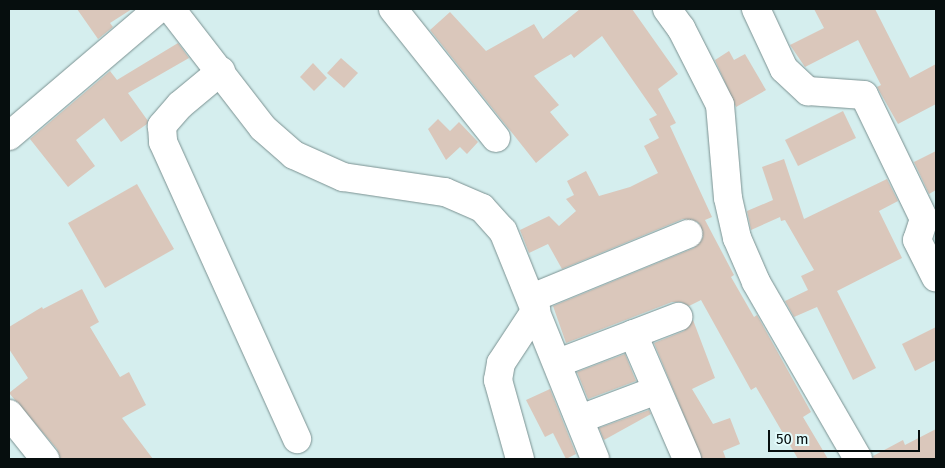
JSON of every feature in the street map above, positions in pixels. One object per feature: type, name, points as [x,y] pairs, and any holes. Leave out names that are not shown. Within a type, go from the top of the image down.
[{"type":"street","points":[[9,136],[158,9]]},
{"type":"street","points":[[171,9],[221,71],[263,128],[294,155],[343,177],[445,192],[482,208],[503,231],[595,459]]},
{"type":"street","points":[[393,9],[496,138]]},
{"type":"street","points":[[667,9],[685,36],[720,105],[728,198],[737,238],[756,282],[858,459]]},
{"type":"street","points":[[756,9],[784,69],[808,91],[864,95],[924,219],[918,240],[936,278]]},
{"type":"street","points":[[221,71],[162,126],[163,142],[297,439]]},
{"type":"street","points":[[520,459],[498,380],[501,363],[534,304],[688,234]]},
{"type":"street","points":[[558,364],[678,317]]},
{"type":"street","points":[[633,334],[686,459]]},
{"type":"street","points":[[580,419],[656,390]]},
{"type":"street","points":[[9,414],[45,459]]},
{"type":"building","points":[[77,9],[132,9],[110,23],[113,27],[98,39]]},
{"type":"building","points":[[580,9],[632,9],[678,74],[658,89],[676,123],[670,126],[712,217],[705,220],[734,275],[731,277],[754,317],[757,315],[811,412],[803,417],[828,459],[798,459],[756,387],[751,390],[701,300],[689,306],[681,302],[672,302],[566,343],[553,306],[694,248],[703,237],[698,222],[683,219],[562,269],[548,244],[529,253],[520,230],[549,216],[559,226],[576,211],[566,199],[574,195],[567,181],[586,171],[599,196],[630,187],[658,173],[644,146],[659,138],[649,119],[657,115],[602,36],[574,58],[571,54],[534,76],[559,105],[550,112],[569,135],[536,163],[430,30],[450,12],[486,51],[534,24],[543,39]]},
{"type":"building","points":[[814,9],[875,9],[910,78],[936,64],[936,104],[898,124],[877,87],[881,85],[858,40],[805,67],[790,45],[824,28]]},
{"type":"building","points":[[178,43],[189,58],[128,93],[148,121],[147,124],[121,142],[104,118],[76,140],[95,166],[68,187],[30,139],[110,71],[117,80]]},
{"type":"building","points":[[729,51],[734,60],[745,54],[766,90],[736,107],[715,60]]},
{"type":"building","points":[[341,58],[358,73],[344,88],[327,73]]},
{"type":"building","points":[[313,63],[327,78],[314,91],[300,77]]},
{"type":"building","points":[[843,111],[856,138],[798,166],[785,140]]},
{"type":"building","points":[[438,119],[450,131],[459,122],[478,142],[467,154],[460,147],[446,160],[428,129]]},
{"type":"building","points":[[936,151],[936,190],[929,194],[914,162]]},
{"type":"building","points":[[784,159],[804,219],[887,179],[898,201],[879,211],[902,258],[837,291],[876,368],[853,380],[817,307],[794,317],[785,301],[808,290],[801,276],[814,270],[785,220],[781,221],[780,217],[751,230],[747,211],[773,200],[762,167]]},
{"type":"building","points":[[137,184],[174,249],[105,288],[68,223]]},
{"type":"building","points":[[82,289],[99,322],[90,327],[120,377],[129,372],[146,405],[122,418],[153,459],[60,459],[57,449],[9,393],[28,378],[9,349],[9,327],[42,307],[43,309]]},
{"type":"building","points":[[693,320],[715,378],[692,389],[713,424],[730,418],[740,444],[723,451],[726,459],[702,459],[654,343],[684,331]]},
{"type":"building","points":[[936,327],[936,360],[915,371],[902,344]]},
{"type":"building","points":[[625,354],[636,381],[588,399],[577,372]]},
{"type":"building","points":[[550,389],[576,454],[566,459],[553,433],[545,437],[526,400]]},
{"type":"building","points":[[649,410],[651,414],[604,440],[599,428]]},
{"type":"building","points":[[936,429],[936,459],[874,459],[873,456],[903,440],[905,445]]}]
